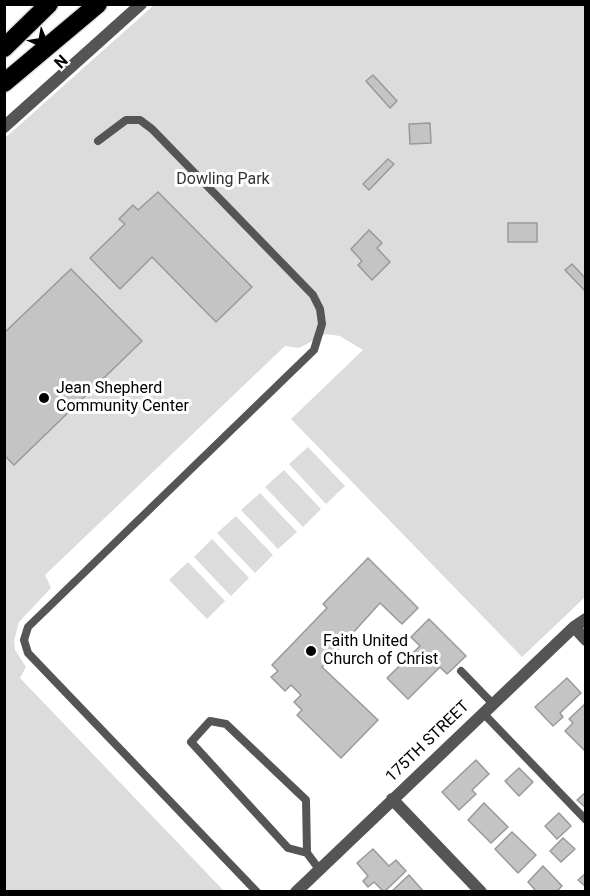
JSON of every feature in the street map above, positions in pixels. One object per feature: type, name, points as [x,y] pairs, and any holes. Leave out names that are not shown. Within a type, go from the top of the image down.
[{"type":"highway","points":[[4,48],[49,4]]},
{"type":"highway","points":[[4,83],[98,4]]},
{"type":"street","points":[[4,127],[141,4]]},
{"type":"street","name":"175TH STREET","points":[[296,891],[585,619]]},
{"type":"street","points":[[574,627],[585,640]]},
{"type":"street","points":[[392,800],[481,891]]},
{"type":"lane","points":[[98,141],[126,120],[140,120],[152,129],[313,295],[320,309],[322,324],[314,350],[28,627],[24,640],[28,653],[256,891]]},
{"type":"lane","points":[[461,671],[493,704]]},
{"type":"lane","points":[[483,713],[585,820]]},
{"type":"lane","points":[[307,852],[288,848],[191,742],[210,721],[226,724],[306,800],[307,852],[319,869]]},
{"type":"green space","name":"Dowling Park","points":[[154,5],[585,5],[585,597],[522,657],[291,419],[363,350],[340,336],[326,334],[299,348],[285,346],[45,575],[51,588],[19,622],[14,641],[15,650],[26,667],[20,678],[224,891],[5,892],[5,138]]},
{"type":"green space","points":[[308,447],[345,486],[326,504],[289,464]]},
{"type":"green space","points":[[284,470],[321,509],[303,527],[265,487]]},
{"type":"green space","points":[[260,493],[297,532],[278,549],[241,510]]},
{"type":"green space","points":[[236,516],[273,555],[255,573],[217,533]]},
{"type":"green space","points":[[212,539],[249,578],[231,596],[194,557]]},
{"type":"green space","points":[[188,562],[225,601],[207,619],[169,580]]},
{"type":"building","points":[[373,75],[397,101],[390,108],[366,81]]},
{"type":"building","points":[[430,123],[431,143],[410,144],[409,124]]},
{"type":"building","points":[[388,159],[394,164],[369,190],[363,184]]},
{"type":"building","points":[[158,192],[252,287],[216,322],[152,257],[120,289],[90,258],[125,224],[119,219],[133,205],[138,210]]},
{"type":"building","points":[[508,223],[537,223],[537,242],[508,242]]},
{"type":"building","points":[[369,230],[382,243],[377,248],[390,262],[372,280],[358,265],[362,261],[351,249]]},
{"type":"building","points":[[572,264],[586,279],[586,292],[565,270]]},
{"type":"building","name":"Jean Shepherd Community Center","points":[[71,269],[142,341],[14,465],[4,455],[4,333]]},
{"type":"building","name":"Faith United Church of Christ","points":[[368,558],[418,608],[402,624],[380,603],[322,667],[378,720],[341,758],[297,715],[302,710],[294,702],[301,695],[291,685],[285,691],[271,677],[278,671],[272,665],[327,608],[323,604]]},
{"type":"building","points":[[429,619],[466,656],[447,674],[440,667],[408,699],[387,678],[420,646],[411,637]]},
{"type":"building","points":[[567,678],[581,693],[560,713],[563,717],[553,726],[535,707]]},
{"type":"building","points":[[586,703],[586,752],[565,731],[573,723],[569,719]]},
{"type":"building","points":[[476,760],[489,774],[472,790],[476,794],[459,810],[442,792]]},
{"type":"building","points":[[519,768],[533,782],[519,796],[505,781]]},
{"type":"building","points":[[586,792],[586,808],[577,800]]},
{"type":"building","points":[[484,803],[508,827],[491,843],[468,820]]},
{"type":"building","points":[[559,813],[571,826],[557,839],[545,826]]},
{"type":"building","points":[[512,832],[536,855],[518,873],[495,849]]},
{"type":"building","points":[[563,838],[575,849],[561,862],[550,851]]},
{"type":"building","points":[[373,849],[389,866],[396,860],[406,871],[384,892],[374,882],[368,887],[363,881],[368,876],[357,863]]},
{"type":"building","points":[[543,866],[562,886],[556,892],[537,892],[528,882]]},
{"type":"building","points":[[586,873],[586,887],[578,880]]},
{"type":"building","points":[[409,875],[424,892],[391,892]]},
{"type":"place","name":"Jean Shepherd Community Center","points":[[44,398]]},
{"type":"place","name":"Faith United Church of Christ","points":[[311,651]]}]
